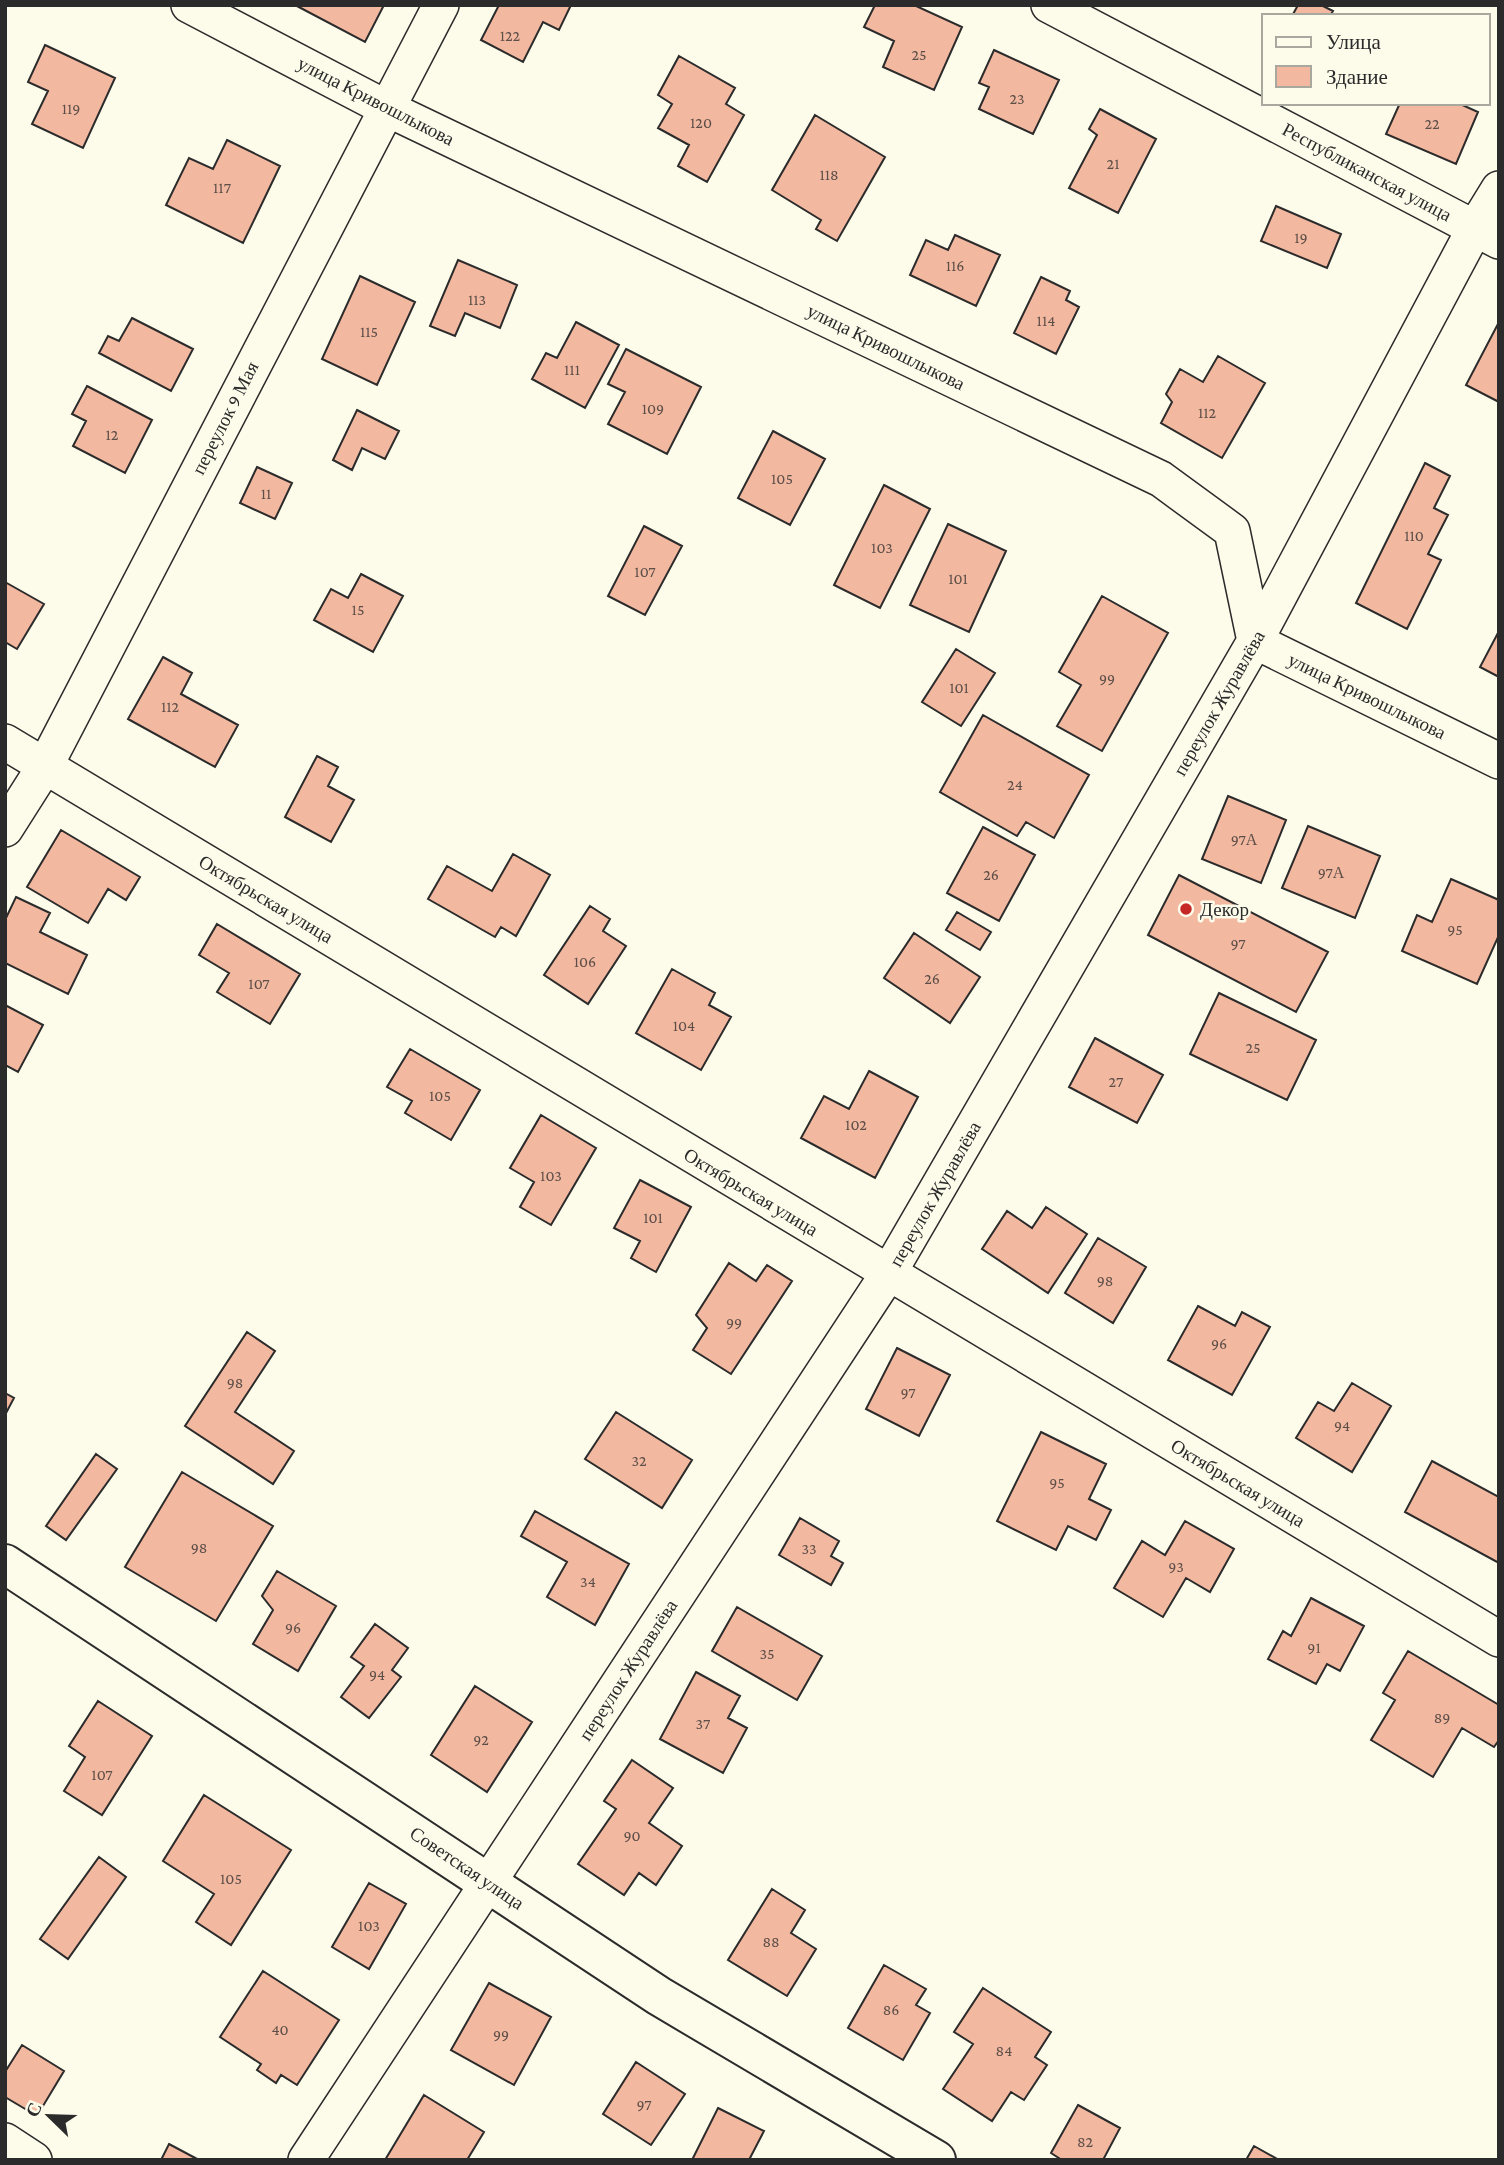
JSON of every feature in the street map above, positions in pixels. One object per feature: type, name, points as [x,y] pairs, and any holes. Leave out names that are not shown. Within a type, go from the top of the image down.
[{"type":"main road","name":"Советская улица","points":[[5,1564],[659,1996],[936,2160]]},
{"type":"street","name":"улица Кривошлыкова","points":[[189,5],[386,108],[1161,479],[1232,531],[1255,641],[1499,761]]},
{"type":"street","name":"переулок 9 Мая","points":[[5,829],[45,766],[441,5]]},
{"type":"street","name":"Республиканская улица","points":[[1049,5],[1487,234]]},
{"type":"street","name":"переулок Журавлёва","points":[[306,2160],[888,1274],[1487,234],[1499,189]]},
{"type":"street","name":"Октябрьская улица","points":[[5,742],[1499,1639]]},
{"type":"street","points":[[5,2141],[34,2160]]},
{"type":"building","points":[[295,5],[384,5],[365,42]]},
{"type":"building","points":[[499,5],[571,5],[559,30],[543,22],[523,62],[481,40]]},
{"type":"building","points":[[875,5],[914,5],[962,27],[934,90],[883,67],[894,41],[864,27]]},
{"type":"building","points":[[1298,5],[1321,5],[1333,11],[1331,14],[1293,14]]},
{"type":"building","points":[[45,45],[115,78],[83,148],[32,124],[48,91],[28,82]]},
{"type":"building","points":[[994,50],[1059,80],[1033,134],[979,109],[989,87],[979,83]]},
{"type":"building","points":[[679,56],[735,88],[726,104],[744,115],[707,182],[678,166],[689,145],[658,128],[672,104],[658,95]]},
{"type":"building","points":[[1399,105],[1462,105],[1478,112],[1456,164],[1386,134]]},
{"type":"building","points":[[1100,109],[1156,139],[1118,213],[1069,188],[1097,135],[1089,129]]},
{"type":"building","points":[[815,115],[885,157],[837,241],[816,229],[821,220],[772,190]]},
{"type":"building","points":[[227,140],[280,166],[243,243],[166,205],[189,158],[213,169]]},
{"type":"building","points":[[1276,206],[1341,234],[1327,268],[1261,241]]},
{"type":"building","points":[[955,235],[1000,255],[976,306],[910,275],[926,240],[948,250]]},
{"type":"building","points":[[458,260],[517,285],[500,328],[465,313],[455,336],[430,326]]},
{"type":"building","points":[[360,276],[415,302],[377,385],[322,359]]},
{"type":"building","points":[[1041,277],[1070,291],[1066,300],[1079,307],[1056,354],[1014,333]]},
{"type":"building","points":[[132,318],[193,349],[171,391],[99,353],[108,336],[119,341]]},
{"type":"building","points":[[576,322],[619,345],[585,408],[532,379],[546,353],[557,358]]},
{"type":"building","points":[[1499,322],[1499,402],[1466,385]]},
{"type":"building","points":[[626,349],[701,387],[667,454],[608,424],[625,392],[608,384]]},
{"type":"building","points":[[1218,356],[1265,383],[1222,458],[1161,423],[1172,402],[1166,394],[1180,369],[1203,382]]},
{"type":"building","points":[[87,386],[152,420],[125,473],[73,446],[86,421],[72,414]]},
{"type":"building","points":[[357,410],[399,431],[385,459],[362,448],[352,470],[333,460]]},
{"type":"building","points":[[773,431],[825,459],[790,525],[738,498]]},
{"type":"building","points":[[1425,463],[1450,476],[1434,508],[1448,515],[1428,554],[1441,560],[1407,629],[1356,603]]},
{"type":"building","points":[[257,467],[292,483],[275,519],[240,503]]},
{"type":"building","points":[[884,485],[930,509],[880,608],[834,585]]},
{"type":"building","points":[[948,524],[1006,551],[969,632],[910,605]]},
{"type":"building","points":[[644,526],[682,546],[645,615],[608,596]]},
{"type":"building","points":[[361,574],[403,596],[373,652],[314,620],[331,589],[348,598]]},
{"type":"building","points":[[5,582],[44,604],[17,649],[5,642]]},
{"type":"building","points":[[1102,596],[1168,633],[1102,751],[1057,726],[1081,685],[1059,672]]},
{"type":"building","points":[[1499,631],[1499,677],[1480,667]]},
{"type":"building","points":[[956,649],[995,673],[961,726],[922,702]]},
{"type":"building","points":[[163,657],[192,673],[181,694],[238,725],[215,767],[128,719]]},
{"type":"building","points":[[983,715],[1089,775],[1054,838],[1026,822],[1017,836],[940,792]]},
{"type":"building","points":[[317,756],[338,767],[328,786],[354,800],[331,842],[285,817]]},
{"type":"building","points":[[1228,796],[1286,820],[1261,883],[1202,859]]},
{"type":"building","points":[[1308,826],[1380,856],[1355,918],[1282,888]]},
{"type":"building","points":[[983,827],[1035,855],[999,921],[947,893]]},
{"type":"building","points":[[61,830],[140,877],[126,900],[108,889],[88,923],[27,887]]},
{"type":"building","points":[[513,854],[550,875],[516,936],[501,927],[495,937],[428,899],[447,866],[492,891]]},
{"type":"building","points":[[1179,875],[1328,952],[1296,1012],[1148,935]]},
{"type":"building","points":[[1451,879],[1499,900],[1499,935],[1477,984],[1402,951],[1417,915],[1432,922]]},
{"type":"building","points":[[16,897],[50,913],[40,932],[87,955],[68,994],[5,963],[5,920]]},
{"type":"building","points":[[590,906],[610,919],[603,931],[626,946],[588,1004],[544,975]]},
{"type":"building","points":[[957,912],[991,932],[980,950],[946,930]]},
{"type":"building","points":[[217,924],[300,974],[270,1024],[217,992],[229,973],[199,955]]},
{"type":"building","points":[[914,933],[980,977],[950,1023],[884,978]]},
{"type":"building","points":[[672,969],[715,993],[709,1005],[731,1017],[701,1070],[636,1033]]},
{"type":"building","points":[[1219,993],[1316,1040],[1287,1100],[1190,1054]]},
{"type":"building","points":[[5,1005],[43,1025],[18,1072],[5,1065]]},
{"type":"building","points":[[1095,1038],[1163,1075],[1137,1123],[1069,1087]]},
{"type":"building","points":[[410,1049],[480,1090],[451,1140],[405,1113],[412,1101],[387,1087]]},
{"type":"building","points":[[869,1071],[918,1097],[875,1178],[801,1138],[824,1096],[849,1109]]},
{"type":"building","points":[[541,1115],[596,1148],[551,1225],[520,1207],[534,1182],[510,1168]]},
{"type":"building","points":[[640,1180],[691,1207],[656,1272],[631,1258],[640,1241],[614,1228]]},
{"type":"building","points":[[1046,1207],[1087,1234],[1048,1293],[982,1249],[1007,1211],[1032,1228]]},
{"type":"building","points":[[1098,1238],[1146,1267],[1113,1323],[1065,1293]]},
{"type":"building","points":[[729,1263],[756,1281],[767,1265],[792,1281],[731,1374],[693,1350],[707,1328],[696,1315]]},
{"type":"building","points":[[1198,1306],[1235,1326],[1242,1312],[1270,1327],[1232,1395],[1168,1360]]},
{"type":"building","points":[[247,1332],[275,1351],[235,1412],[294,1451],[273,1484],[185,1426]]},
{"type":"building","points":[[897,1348],[950,1375],[919,1436],[866,1409]]},
{"type":"building","points":[[1352,1383],[1391,1406],[1352,1472],[1296,1438],[1318,1402],[1334,1411]]},
{"type":"building","points":[[5,1393],[14,1398],[5,1415]]},
{"type":"building","points":[[616,1412],[692,1460],[662,1508],[585,1459]]},
{"type":"building","points":[[1041,1432],[1106,1464],[1089,1499],[1111,1510],[1096,1540],[1068,1526],[1056,1550],[997,1521]]},
{"type":"building","points":[[96,1454],[117,1469],[66,1540],[46,1526]]},
{"type":"building","points":[[1432,1461],[1499,1497],[1499,1563],[1405,1512]]},
{"type":"building","points":[[182,1472],[273,1526],[216,1621],[125,1567]]},
{"type":"building","points":[[535,1511],[629,1564],[595,1625],[547,1597],[567,1562],[521,1536]]},
{"type":"building","points":[[800,1518],[839,1541],[831,1556],[843,1563],[831,1585],[779,1555]]},
{"type":"building","points":[[1185,1521],[1234,1549],[1210,1592],[1186,1578],[1163,1617],[1114,1588],[1142,1541],[1165,1555]]},
{"type":"building","points":[[277,1571],[336,1606],[298,1671],[253,1644],[273,1610],[262,1596]]},
{"type":"building","points":[[1311,1598],[1364,1626],[1340,1671],[1327,1664],[1316,1684],[1268,1659],[1283,1631],[1291,1636]]},
{"type":"building","points":[[737,1607],[822,1656],[797,1700],[712,1651]]},
{"type":"building","points":[[375,1624],[408,1648],[392,1670],[401,1677],[369,1718],[341,1697],[364,1666],[351,1657]]},
{"type":"building","points":[[1408,1651],[1499,1705],[1499,1740],[1494,1747],[1462,1728],[1433,1777],[1371,1740],[1395,1700],[1383,1693]]},
{"type":"building","points":[[696,1672],[740,1696],[728,1718],[747,1728],[723,1773],[660,1739]]},
{"type":"building","points":[[475,1686],[532,1722],[487,1792],[431,1755]]},
{"type":"building","points":[[98,1701],[152,1736],[102,1815],[64,1791],[85,1757],[69,1746]]},
{"type":"building","points":[[632,1760],[673,1788],[649,1823],[682,1846],[656,1885],[639,1873],[624,1895],[578,1864],[616,1809],[604,1801]]},
{"type":"building","points":[[204,1795],[291,1850],[231,1945],[196,1922],[214,1894],[163,1861]]},
{"type":"building","points":[[99,1857],[126,1877],[68,1959],[40,1939]]},
{"type":"building","points":[[369,1883],[406,1904],[369,1969],[332,1947]]},
{"type":"building","points":[[772,1889],[805,1910],[791,1933],[816,1949],[787,1996],[728,1960]]},
{"type":"building","points":[[884,1965],[926,1989],[916,2005],[930,2013],[903,2060],[848,2028]]},
{"type":"building","points":[[263,1971],[339,2020],[297,2085],[281,2075],[276,2083],[257,2070],[261,2064],[220,2037]]},
{"type":"building","points":[[489,1983],[551,2017],[514,2085],[451,2050]]},
{"type":"building","points":[[983,1988],[1051,2032],[1035,2057],[1047,2065],[1024,2100],[1011,2092],[992,2121],[943,2089],[973,2044],[954,2032]]},
{"type":"building","points":[[22,2045],[64,2071],[37,2116],[5,2097],[5,2072]]},
{"type":"building","points":[[636,2062],[685,2094],[651,2145],[603,2114]]},
{"type":"building","points":[[424,2095],[484,2132],[467,2160],[385,2160]]},
{"type":"building","points":[[1078,2105],[1120,2128],[1103,2160],[1062,2160],[1051,2153]]},
{"type":"building","points":[[718,2108],[764,2131],[749,2160],[692,2160]]},
{"type":"building","points":[[169,2144],[199,2160],[161,2160]]},
{"type":"building","points":[[1254,2146],[1279,2160],[1246,2160]]},
{"type":"place","name":"Декор","points":[[1186,909]]}]
